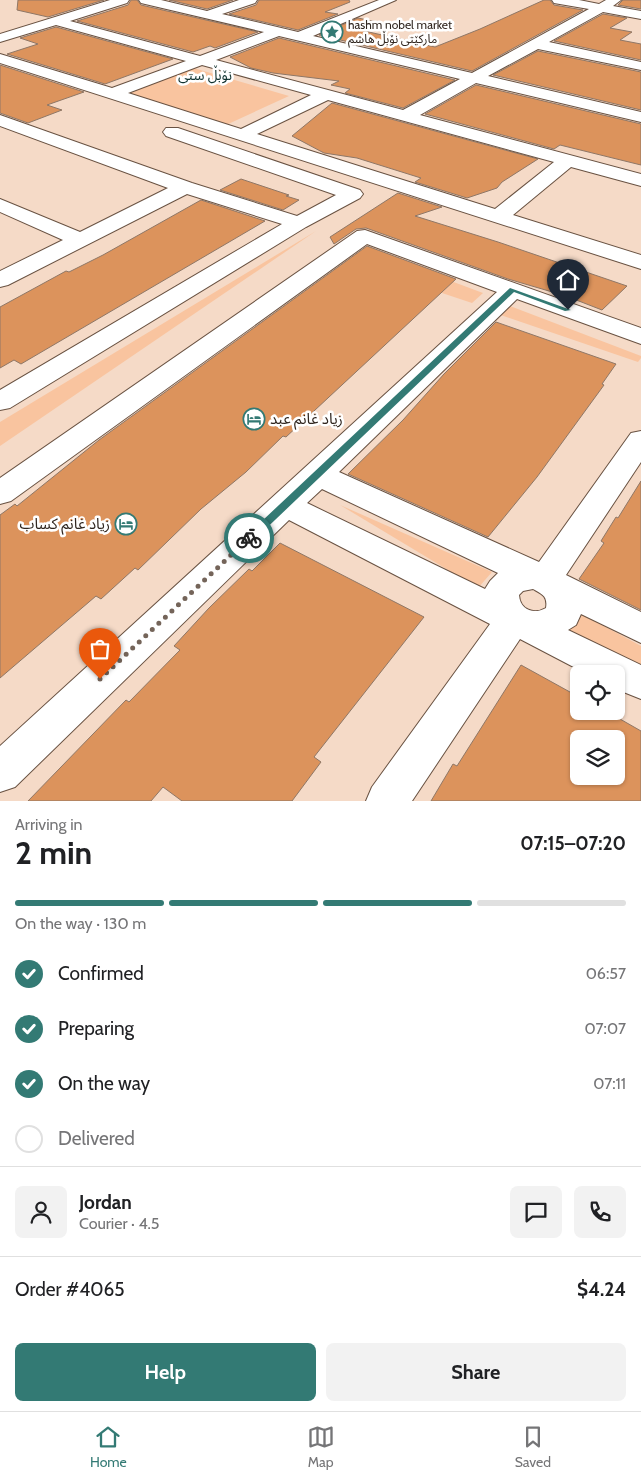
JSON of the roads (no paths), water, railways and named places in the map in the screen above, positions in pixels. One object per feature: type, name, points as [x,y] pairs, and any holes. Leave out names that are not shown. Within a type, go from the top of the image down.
[{"type":"street","points":[[0,38],[123,0]]},
{"type":"street","points":[[145,0],[641,117]]},
{"type":"street","points":[[208,15],[251,0]]},
{"type":"street","points":[[300,36],[390,0]]},
{"type":"street","points":[[558,0],[641,15]]},
{"type":"street","points":[[405,116],[615,0]]},
{"type":"street","points":[[56,21],[641,180]]},
{"type":"street","points":[[112,94],[279,31]]},
{"type":"street","points":[[549,36],[641,55]]},
{"type":"street","points":[[536,44],[641,66]]},
{"type":"street","points":[[0,58],[641,262]]},
{"type":"street","points":[[0,73],[121,115]]},
{"type":"street","points":[[242,135],[327,94]]},
{"type":"street","points":[[0,120],[185,187],[299,223]]},
{"type":"street","points":[[0,402],[299,223],[353,194],[158,127]]},
{"type":"street","points":[[499,216],[568,160]]},
{"type":"street","points":[[0,280],[185,187]]},
{"type":"street","points":[[0,205],[80,240]]},
{"type":"street","points":[[0,493],[365,236],[641,336]]},
{"type":"street","points":[[0,773],[513,290]]},
{"type":"street","points":[[546,581],[641,440]]},
{"type":"street","points":[[317,474],[546,581],[641,628]]},
{"type":"street","points":[[285,504],[520,624],[641,683]]},
{"type":"street","points":[[513,580],[546,581],[565,601],[563,616],[549,624],[520,624],[502,604],[502,590],[513,580]]},
{"type":"street","points":[[387,801],[520,624]]},
{"type":"place","name":"hashm nobel market مارکێتی نۆبڵ هاشم","points":[[332,32]]},
{"type":"place","name":"زياد غانم عبد","points":[[254,419]]},
{"type":"place","name":"زياد غانم كساب","points":[[126,524]]},
{"type":"district","name":"نۆبڵ ستی","points":[[205,75]]}]
